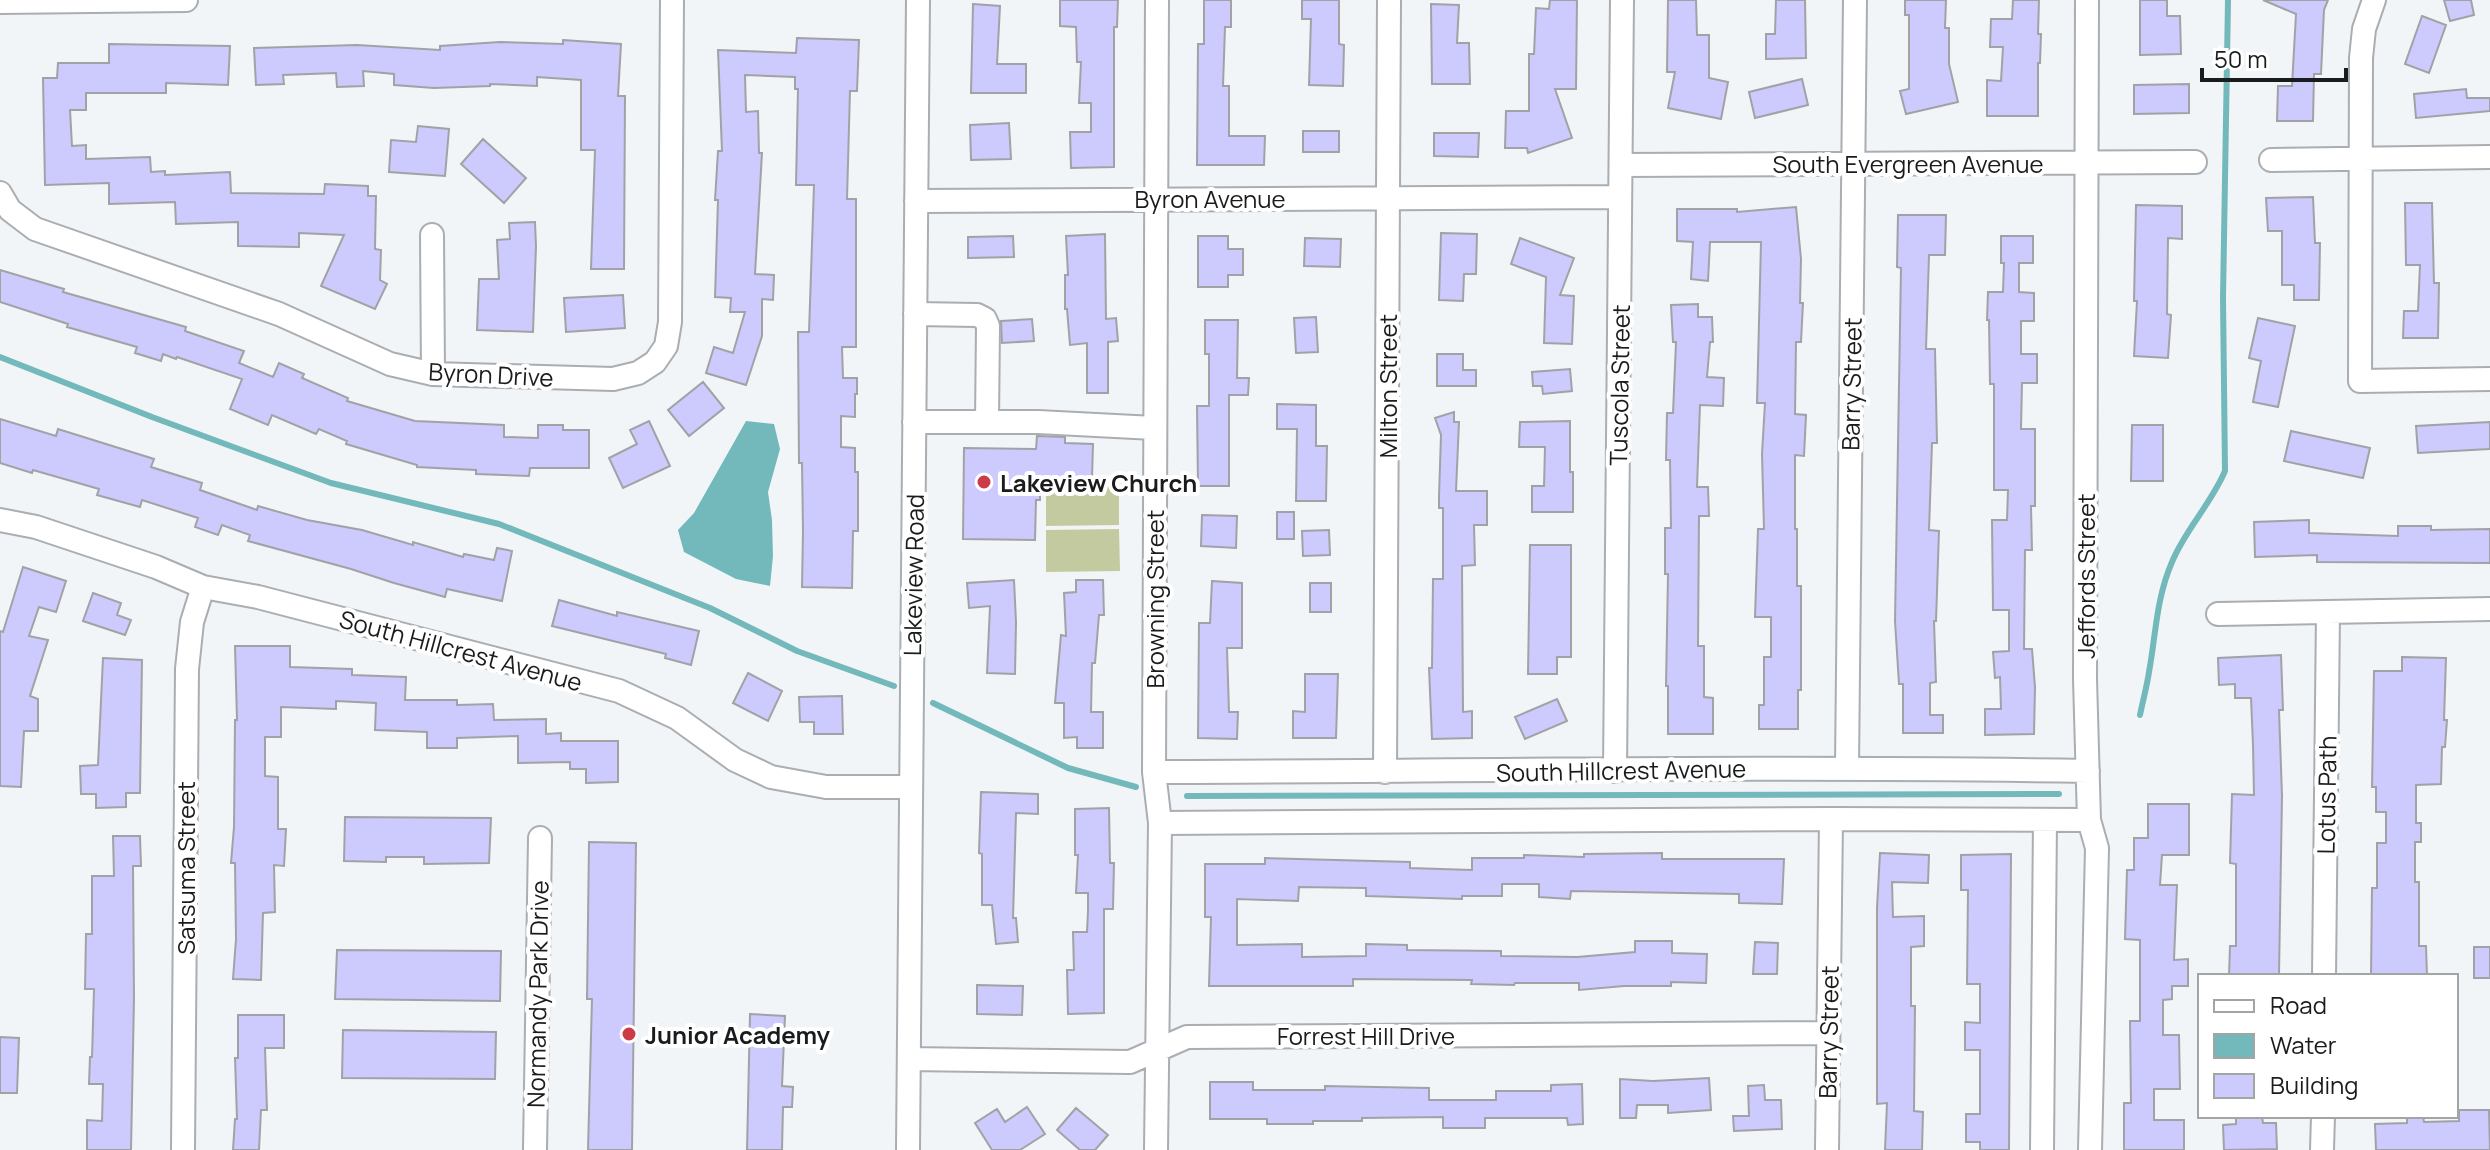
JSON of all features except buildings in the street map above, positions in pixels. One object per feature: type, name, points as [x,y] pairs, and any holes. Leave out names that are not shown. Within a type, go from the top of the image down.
[{"type":"street","points":[[0,2],[186,0]]},
{"type":"street","name":"Byron Drive","points":[[0,193],[10,210],[35,229],[279,314],[390,364],[433,374],[613,379],[638,373],[655,362],[666,346],[670,322],[672,0]]},
{"type":"street","name":"Lakeview Road","points":[[908,1150],[918,0]]},
{"type":"street","name":"Browning Street","points":[[1156,1150],[1160,823],[1154,772],[1157,0]]},
{"type":"street","name":"Milton Street","points":[[1385,772],[1389,0]]},
{"type":"street","name":"Tuscola Street","points":[[1615,771],[1622,0]]},
{"type":"street","name":"Barry Street","points":[[1847,767],[1855,0]]},
{"type":"street","name":"Jeffords Street","points":[[2087,0],[2085,679],[2089,820],[2097,848],[2090,1150]]},
{"type":"street","points":[[2374,0],[2364,29],[2361,58],[2360,381],[2490,379]]},
{"type":"street","points":[[2271,160],[2490,157]]},
{"type":"street","name":"South Evergreen Avenue","points":[[1621,165],[2195,162]]},
{"type":"street","name":"Byron Avenue","points":[[916,201],[1620,197]]},
{"type":"street","points":[[432,235],[433,374]]},
{"type":"street","points":[[915,314],[977,315],[985,319],[988,326],[987,422]]},
{"type":"street","points":[[914,422],[1038,422],[1154,428]]},
{"type":"street","name":"South Hillcrest Avenue","points":[[0,520],[36,527],[156,567],[203,587],[258,597],[619,691],[677,718],[735,760],[771,777],[826,787],[910,787]]},
{"type":"street","name":"Satsuma Street","points":[[183,1150],[187,669],[192,622],[203,587]]},
{"type":"street","points":[[2218,614],[2490,609]]},
{"type":"street","name":"Lotus Path","points":[[2324,974],[2328,613]]},
{"type":"street","name":"South Hillcrest Avenue","points":[[1154,772],[1847,767],[2088,771]]},
{"type":"street","name":"Barry Street","points":[[1827,1150],[1831,819]]},
{"type":"street","points":[[2042,1150],[2045,820]]},
{"type":"street","name":"South Hillcrest Avenue","points":[[1160,823],[2089,820]]},
{"type":"street","name":"Normandy Park Drive","points":[[535,1150],[540,838]]},
{"type":"street","name":"Forrest Hill Drive","points":[[909,1059],[1130,1062],[1187,1037],[1828,1033]]},
{"type":"street","points":[[2322,1150],[2323,1118]]},
{"type":"green space","points":[[1119,483],[1119,525],[1046,526],[1046,484]]},
{"type":"green space","points":[[1119,529],[1120,571],[1046,572],[1046,530]]},
{"type":"water","points":[[746,421],[774,424],[780,449],[768,492],[773,556],[770,586],[736,579],[684,552],[678,530],[694,513]]},
{"type":"waterway","points":[[2140,715],[2167,576],[2177,550],[2225,471],[2223,298],[2228,0]]},
{"type":"waterway","points":[[0,357],[331,483],[499,524],[710,608],[797,651],[894,686]]},
{"type":"waterway","points":[[933,703],[1068,768],[1136,787]]},
{"type":"waterway","points":[[1187,796],[2059,794]]},
{"type":"place","name":"Lakeview Church","points":[[984,482]]},
{"type":"place","name":"Junior Academy","points":[[629,1034]]}]
